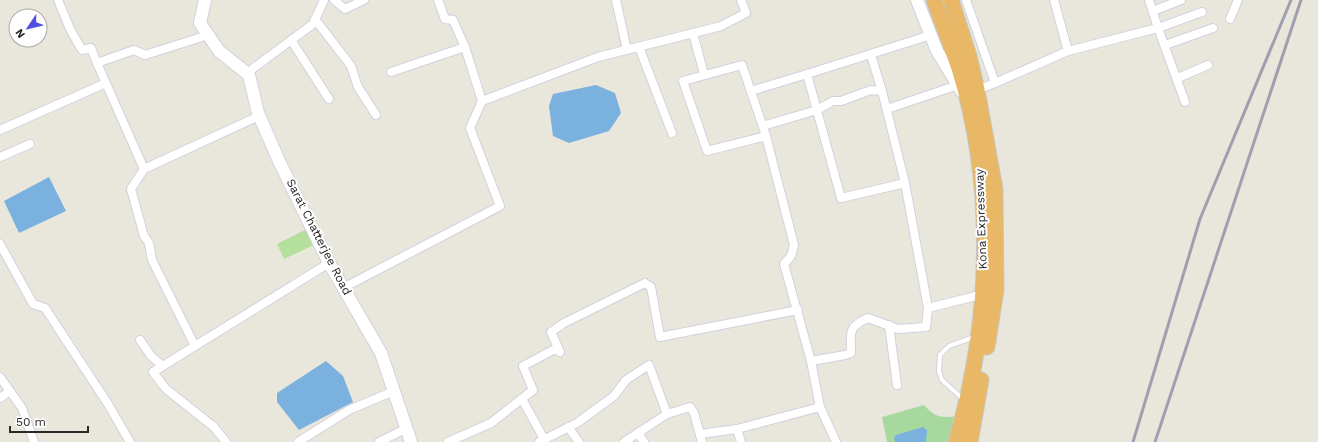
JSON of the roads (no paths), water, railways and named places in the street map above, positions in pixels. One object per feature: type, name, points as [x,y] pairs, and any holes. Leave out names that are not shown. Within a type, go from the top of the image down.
[{"type":"highway","name":"Kona Expressway","points":[[934,0],[967,90],[995,189],[996,290],[970,442]]},
{"type":"highway","name":"Kona Expressway","points":[[951,0],[969,56],[967,90],[980,170],[984,232],[984,294],[973,375],[956,442]]},
{"type":"street","points":[[58,0],[70,29],[82,50],[91,48],[144,169]]},
{"type":"street","points":[[205,0],[200,23],[219,51],[248,74],[313,24],[324,0]]},
{"type":"street","points":[[334,0],[345,9],[364,0]]},
{"type":"street","points":[[343,288],[500,206],[470,128],[482,101],[465,48],[453,20],[445,19],[438,0]]},
{"type":"street","points":[[616,0],[627,50]]},
{"type":"street","points":[[482,101],[598,57],[720,26],[746,13],[741,0]]},
{"type":"street","points":[[917,0],[937,51],[967,90]]},
{"type":"street","points":[[966,0],[995,83]]},
{"type":"street","points":[[1054,0],[1068,51]]},
{"type":"street","points":[[1149,0],[1158,28],[1178,78],[1185,102]]},
{"type":"street","points":[[1153,11],[1181,0]]},
{"type":"street","points":[[1230,20],[1238,0]]},
{"type":"street","points":[[887,109],[995,83],[1068,51],[1158,28],[1202,12]]},
{"type":"street","points":[[315,19],[351,66],[358,87],[376,115]]},
{"type":"street","points":[[1166,45],[1213,28]]},
{"type":"street","points":[[693,34],[704,74]]},
{"type":"street","points":[[97,63],[134,50],[145,55],[208,35]]},
{"type":"street","points":[[751,91],[931,36]]},
{"type":"street","points":[[291,40],[329,100]]},
{"type":"street","points":[[639,47],[672,133]]},
{"type":"street","points":[[391,72],[465,48]]},
{"type":"street","points":[[811,361],[851,353],[850,334],[856,323],[868,318],[898,329],[926,327],[928,308],[905,183],[887,109],[871,55]]},
{"type":"street","points":[[766,136],[707,151],[682,81],[742,65],[766,136],[794,245],[791,256],[784,264],[811,361],[820,407],[836,442]]},
{"type":"street","points":[[1178,78],[1208,65]]},
{"type":"street","name":"Sarat Chatterjee Road","points":[[248,74],[259,116],[329,263],[382,353],[411,442]]},
{"type":"street","points":[[807,74],[841,198],[905,183]]},
{"type":"street","points":[[0,130],[106,83]]},
{"type":"street","points":[[763,126],[817,110],[834,100],[841,101],[871,90],[882,91]]},
{"type":"street","points":[[196,346],[152,260],[149,242],[144,236],[131,189],[144,169],[259,116]]},
{"type":"street","points":[[0,156],[30,144]]},
{"type":"street","points":[[0,244],[33,304],[45,308],[108,404],[130,442]]},
{"type":"street","points":[[226,442],[214,428],[166,389],[153,372],[329,263]]},
{"type":"street","points":[[448,442],[491,423],[533,390],[523,366],[555,349],[560,352],[551,332],[570,320],[645,283],[650,287],[660,337],[798,310]]},
{"type":"street","points":[[928,308],[984,294]]},
{"type":"street","points":[[889,325],[897,385]]},
{"type":"street","points":[[140,340],[151,356],[163,366]]},
{"type":"street","points":[[522,399],[542,441],[577,423],[614,396],[626,380],[649,365],[667,414]]},
{"type":"street","points":[[0,377],[22,408],[34,442]]},
{"type":"street","points":[[0,398],[10,391]]},
{"type":"street","points":[[298,442],[349,410],[394,391]]},
{"type":"street","points":[[624,442],[667,414],[690,407],[694,413],[701,438],[820,407]]},
{"type":"street","points":[[568,427],[579,442]]},
{"type":"street","points":[[379,442],[407,428]]},
{"type":"street","points":[[737,429],[741,442]]},
{"type":"street","points":[[638,433],[644,442]]},
{"type":"lane","points":[[966,402],[942,380],[939,371],[940,355],[949,346],[978,336]]},
{"type":"water","points":[[596,85],[615,93],[621,113],[609,131],[569,143],[553,136],[549,106],[553,94]]},
{"type":"water","points":[[49,177],[66,211],[19,233],[4,201]]},
{"type":"water","points":[[326,361],[343,376],[353,402],[299,430],[277,402],[277,393]]},
{"type":"water","points":[[923,427],[927,430],[926,442],[895,442],[894,438],[896,435]]},
{"type":"railway","points":[[1133,442],[1200,219],[1291,0]]},
{"type":"railway","points":[[1155,442],[1301,0]]}]
